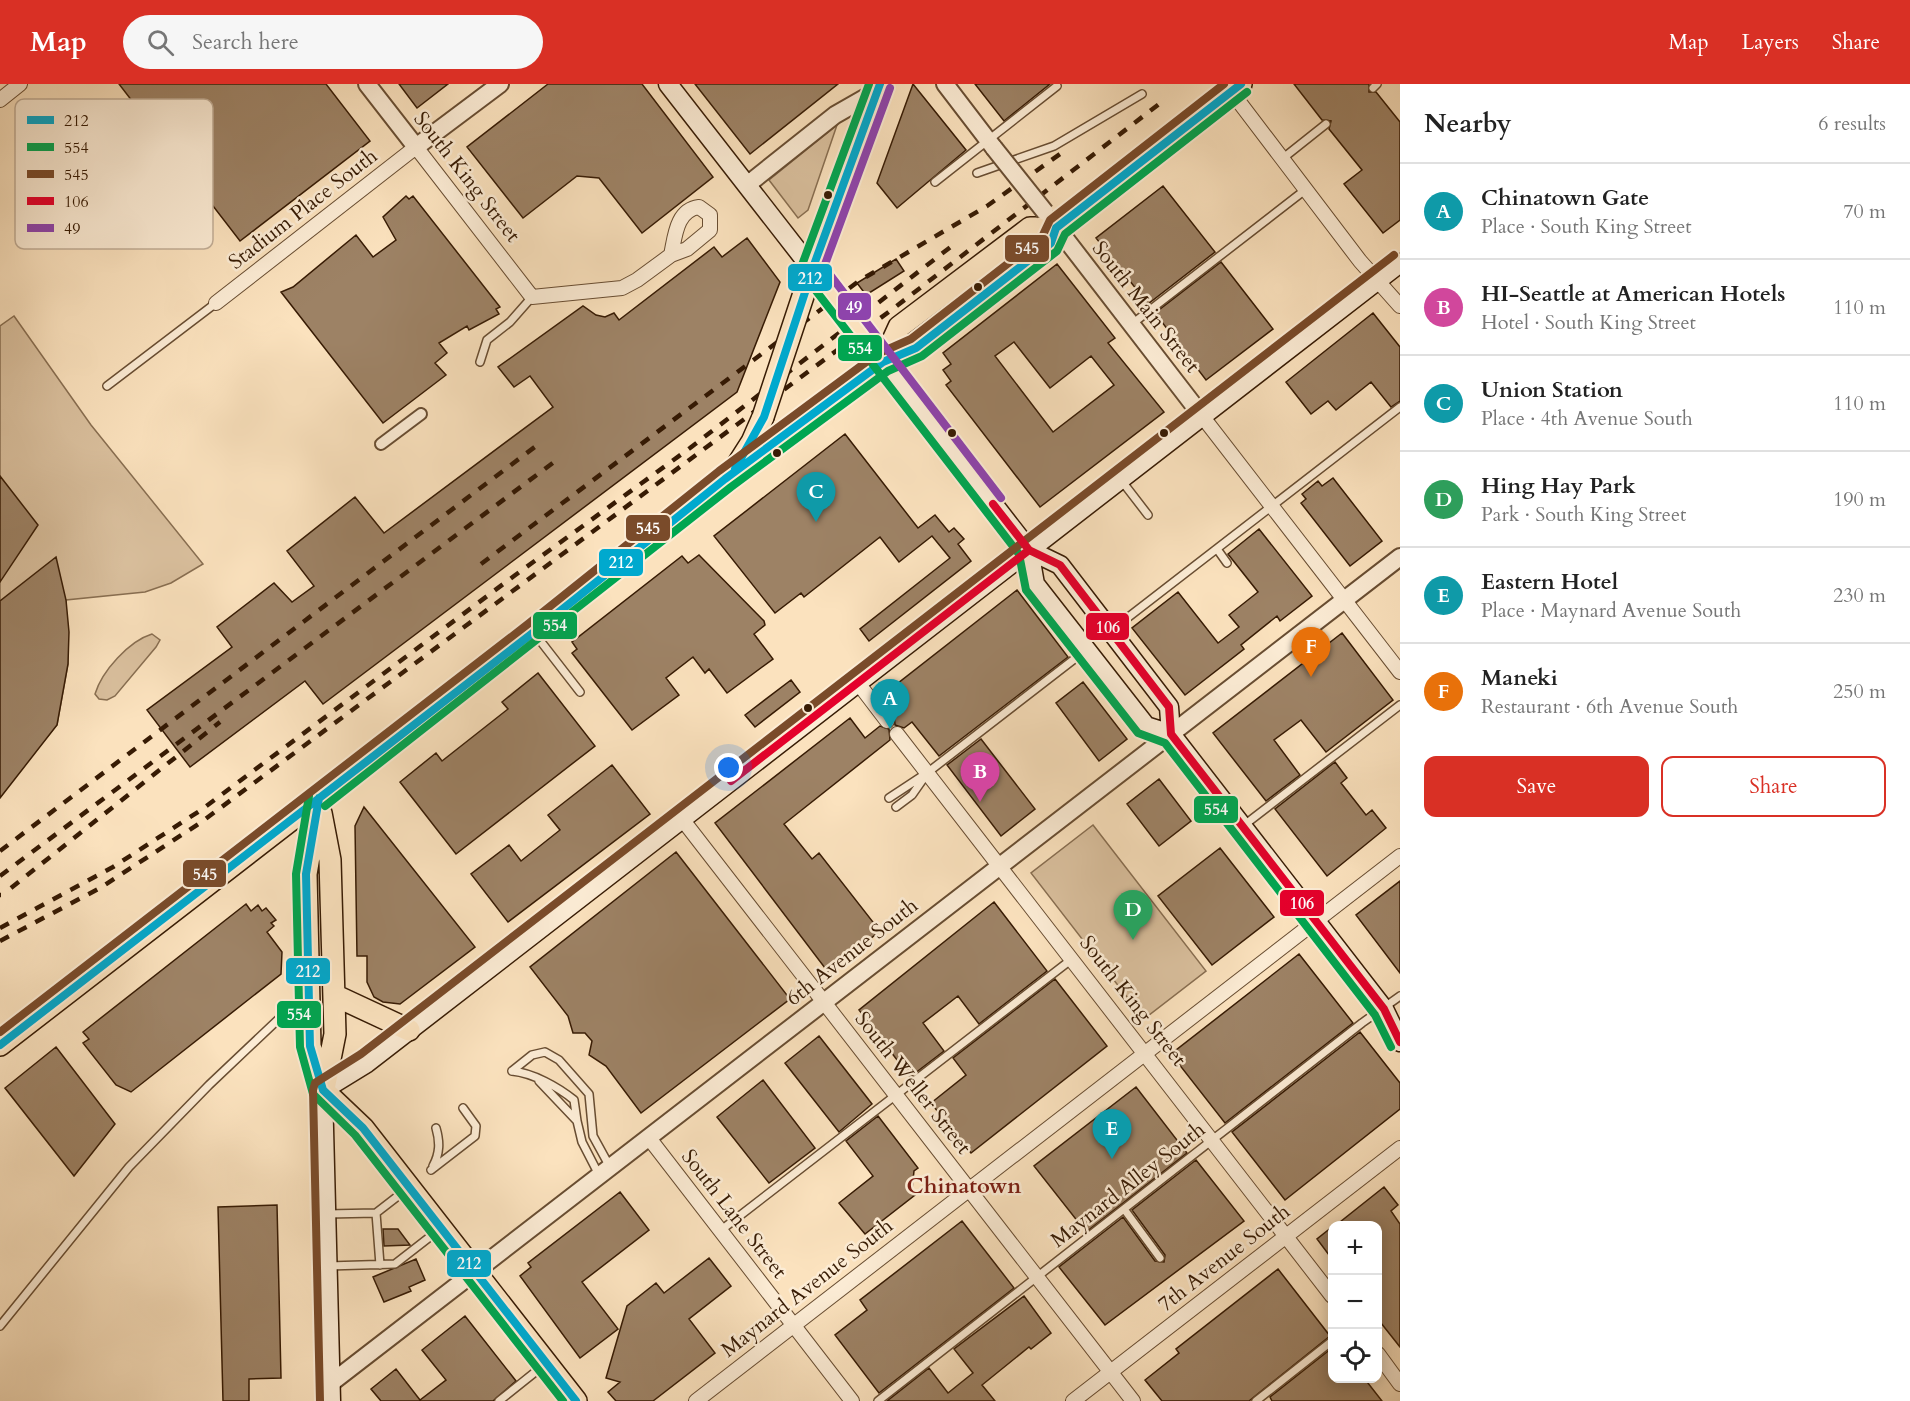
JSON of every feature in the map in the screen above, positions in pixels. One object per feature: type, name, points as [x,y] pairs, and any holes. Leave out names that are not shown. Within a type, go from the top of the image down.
[{"type":"main road","points":[[0,1045],[534,632],[725,479],[883,362],[916,348],[1051,243],[1050,220],[1233,86]]},
{"type":"main road","points":[[676,87],[747,185],[1029,550],[1060,565],[1169,707],[1171,734],[1384,1009],[1400,1042]]},
{"type":"main road","points":[[725,479],[745,456],[758,428],[812,270],[879,88]]},
{"type":"main road","points":[[323,1090],[368,1063],[1400,263]]},
{"type":"main road","points":[[1029,550],[1035,584],[1146,726],[1171,734]]},
{"type":"main road","points":[[319,798],[330,860],[335,1034],[323,1090],[331,1401]]},
{"type":"main road","points":[[319,798],[306,874],[309,1046],[323,1090],[363,1128],[576,1401]]},
{"type":"main road","points":[[334,995],[409,1030]]},
{"type":"main road","points":[[1384,1009],[1400,1019]]},
{"type":"street","points":[[0,100],[20,84]]},
{"type":"street","name":"South King Street","points":[[367,84],[532,297]]},
{"type":"street","points":[[416,147],[500,84]]},
{"type":"street","name":"South Main Street","points":[[945,84],[1400,672]]},
{"type":"street","points":[[1233,86],[1305,190],[1400,306]]},
{"type":"street","points":[[747,185],[835,115],[879,88]]},
{"type":"street","name":"Stadium Place South","points":[[216,303],[416,147]]},
{"type":"street","points":[[532,297],[622,288],[671,255]]},
{"type":"street","points":[[381,444],[422,414]]},
{"type":"street","name":"6th Avenue South","points":[[331,1383],[1400,557]]},
{"type":"street","points":[[858,683],[887,721]]},
{"type":"street","name":"South King Street","points":[[897,734],[1328,1291]]},
{"type":"street","name":"South Weller Street","points":[[682,819],[1133,1401]]},
{"type":"street","name":"Maynard Avenue South","points":[[696,1401],[1400,856]]},
{"type":"street","name":"South Lane Street","points":[[649,1138],[852,1401]]},
{"type":"street","name":"7th Avenue South","points":[[1073,1401],[1400,1148]]},
{"type":"street","points":[[1382,1361],[1400,1384]]},
{"type":"lane","points":[[935,182],[992,144],[1057,86]]},
{"type":"lane","points":[[977,173],[1054,146],[1142,94]]},
{"type":"lane","points":[[1282,159],[1326,124]]},
{"type":"lane","points":[[1131,325],[1305,190]]},
{"type":"lane","points":[[480,362],[487,340],[510,322],[532,297]]},
{"type":"lane","points":[[107,386],[216,303]]},
{"type":"lane","points":[[1111,631],[1400,407]]},
{"type":"lane","points":[[1121,480],[1148,515]]},
{"type":"lane","points":[[1217,549],[1227,563]]},
{"type":"lane","points":[[534,632],[580,692]]},
{"type":"lane","points":[[889,798],[927,773],[1086,650]]},
{"type":"lane","points":[[1243,826],[1400,705]]},
{"type":"lane","points":[[896,807],[912,795],[927,773]]},
{"type":"lane","points":[[720,1231],[1072,959]]},
{"type":"lane","name":"Maynard Alley South","points":[[878,1401],[1400,996]]},
{"type":"lane","points":[[0,1326],[129,1167],[216,1078],[285,1014]]},
{"type":"lane","points":[[545,1052],[559,1060],[589,1094],[593,1136],[605,1172],[582,1142],[574,1101],[556,1085],[539,1081],[523,1072],[512,1071],[532,1055],[545,1052]]},
{"type":"lane","points":[[539,1081],[577,1121]]},
{"type":"lane","points":[[436,1128],[440,1142],[438,1157],[431,1170],[475,1136],[476,1126],[463,1108]]},
{"type":"lane","points":[[327,1214],[376,1213],[409,1187]]},
{"type":"lane","points":[[1124,1209],[1160,1258]]},
{"type":"lane","points":[[376,1213],[380,1265]]},
{"type":"lane","points":[[328,1266],[395,1264],[441,1228]]},
{"type":"lane","points":[[1256,1401],[1328,1344]]},
{"type":"lane","points":[[500,1401],[547,1364]]},
{"type":"shaded area","points":[[837,125],[808,210],[798,218],[769,180]]},
{"type":"shaded area","points":[[14,316],[91,425],[203,564],[171,583],[145,592],[66,600],[68,664],[57,725],[0,795],[0,326]]},
{"type":"shaded area","points":[[152,634],[160,640],[156,647],[115,696],[107,700],[99,699],[95,694],[110,667],[134,643]]},
{"type":"shaded area","points":[[1093,825],[1206,971],[1144,1019],[1031,873]]},
{"type":"building","points":[[119,84],[326,84],[370,141],[240,241],[213,206],[213,99],[131,99]]},
{"type":"building","points":[[399,84],[448,84],[417,108]]},
{"type":"building","points":[[548,84],[642,84],[713,177],[642,233],[599,178],[577,176],[523,218],[467,147]]},
{"type":"building","points":[[695,84],[838,84],[750,154]]},
{"type":"building","points":[[913,84],[966,150],[897,208],[877,183]]},
{"type":"building","points":[[975,84],[1050,84],[1004,121]]},
{"type":"building","points":[[1294,84],[1369,84],[1369,92],[1376,92],[1400,122],[1400,220],[1383,233],[1344,184],[1362,170],[1329,129],[1331,121],[1322,120]]},
{"type":"building","points":[[1163,186],[1215,252],[1148,304],[1096,238]]},
{"type":"building","points":[[406,196],[409,199],[413,196],[500,307],[496,309],[499,314],[469,330],[467,326],[439,343],[447,353],[435,363],[446,375],[383,423],[281,292],[293,287],[356,235],[373,257],[396,240],[383,217]]},
{"type":"building","points":[[747,238],[780,282],[737,392],[323,704],[305,681],[190,767],[147,710],[232,647],[217,627],[274,583],[292,602],[314,586],[287,551],[355,497],[384,533],[553,407],[530,376],[514,387],[498,367],[583,306],[596,315],[605,317],[614,313],[619,320],[714,247],[722,257]]},
{"type":"building","points":[[896,259],[904,271],[866,295],[857,283]]},
{"type":"building","points":[[1221,262],[1273,329],[1206,380],[1155,313]]},
{"type":"building","points":[[1057,264],[1115,338],[1108,343],[1164,412],[1040,507],[946,385],[951,381],[943,370],[951,364],[943,353]],"holes":[[[1014,342],[1050,388],[1091,356],[1114,385],[1053,432],[995,356]]]},
{"type":"building","points":[[1373,313],[1400,347],[1400,401],[1391,407],[1371,382],[1336,410],[1328,401],[1311,414],[1286,382]]},
{"type":"building","points":[[845,434],[918,528],[935,515],[949,532],[954,528],[964,539],[958,544],[971,561],[869,641],[860,629],[950,558],[932,536],[899,562],[880,537],[804,597],[801,593],[775,613],[714,536]]},
{"type":"building","points":[[0,476],[38,525],[0,582]]},
{"type":"building","points":[[1333,478],[1382,541],[1350,566],[1301,503],[1306,499],[1302,494],[1318,481],[1322,486]]},
{"type":"building","points":[[1259,529],[1312,596],[1280,621],[1277,616],[1241,645],[1244,649],[1185,695],[1132,628],[1178,592],[1218,643],[1239,627],[1229,615],[1258,592],[1228,554]]},
{"type":"building","points":[[699,555],[764,621],[765,625],[754,634],[773,659],[727,693],[709,669],[705,673],[693,657],[666,678],[679,695],[632,730],[572,653],[577,649],[572,642],[682,556],[688,563]]},
{"type":"building","points":[[56,557],[66,600],[69,632],[68,664],[57,725],[0,798],[0,601]]},
{"type":"building","points":[[1017,590],[1068,657],[939,756],[912,722],[904,728],[895,725],[894,715],[902,709],[888,691]]},
{"type":"building","points":[[1342,633],[1393,700],[1326,752],[1301,720],[1274,740],[1300,775],[1266,801],[1213,733]]},
{"type":"building","points":[[538,673],[595,746],[456,854],[400,782],[436,753],[442,761],[508,709],[502,702]]},
{"type":"building","points":[[791,680],[800,692],[755,727],[745,715]]},
{"type":"building","points":[[1083,682],[1127,739],[1099,761],[1056,703]]},
{"type":"building","points":[[850,718],[865,738],[880,726],[889,729],[890,740],[784,824],[812,859],[819,853],[880,931],[828,972],[715,823]]},
{"type":"building","points":[[981,739],[1035,809],[1001,836],[947,765]]},
{"type":"building","points":[[1335,762],[1347,778],[1341,783],[1366,815],[1372,810],[1386,828],[1327,876],[1275,809]]},
{"type":"building","points":[[612,765],[650,814],[508,922],[471,874],[509,845],[521,861],[560,830],[548,815]]},
{"type":"building","points":[[1159,779],[1191,821],[1159,846],[1127,804]]},
{"type":"building","points":[[364,807],[475,947],[400,1004],[383,1002],[374,997],[367,982],[367,956],[357,956],[355,826]]},
{"type":"building","points":[[1220,848],[1274,917],[1212,965],[1158,896]]},
{"type":"building","points":[[676,852],[790,999],[641,1113],[606,1066],[589,1055],[592,1041],[585,1033],[573,1033],[568,1016],[530,967]]},
{"type":"building","points":[[1400,881],[1400,973],[1356,915]]},
{"type":"building","points":[[994,902],[1047,971],[979,1024],[958,996],[923,1023],[944,1051],[910,1077],[859,1010]]},
{"type":"building","points":[[246,904],[251,911],[258,905],[262,911],[266,908],[276,920],[271,923],[274,926],[267,932],[282,952],[281,974],[131,1092],[116,1085],[83,1043],[89,1039],[83,1032]]},
{"type":"building","points":[[1299,954],[1353,1023],[1225,1123],[1171,1054]]},
{"type":"building","points":[[1055,979],[1107,1046],[971,1153],[931,1103],[966,1075],[953,1058]]},
{"type":"building","points":[[1360,1032],[1400,1083],[1400,1109],[1285,1200],[1232,1132]]},
{"type":"building","points":[[819,1036],[872,1104],[839,1132],[785,1063]]},
{"type":"building","points":[[56,1047],[115,1124],[74,1176],[5,1088]]},
{"type":"building","points":[[763,1080],[815,1148],[769,1183],[717,1117]]},
{"type":"building","points":[[1136,1087],[1187,1153],[1086,1232],[1034,1166]]},
{"type":"building","points":[[878,1116],[918,1168],[914,1171],[912,1190],[915,1195],[865,1234],[839,1203],[873,1176],[846,1141]]},
{"type":"building","points":[[1196,1160],[1244,1221],[1105,1325],[1059,1267],[1123,1217],[1155,1261],[1164,1262],[1165,1255],[1132,1210]]},
{"type":"building","points":[[1384,1187],[1398,1205],[1391,1211],[1400,1224],[1400,1347],[1382,1324],[1382,1221],[1341,1221]]},
{"type":"building","points":[[620,1192],[649,1230],[582,1282],[618,1329],[580,1358],[520,1276],[531,1267],[528,1263]]},
{"type":"building","points":[[277,1205],[281,1378],[249,1379],[249,1401],[223,1401],[218,1207]]},
{"type":"building","points":[[962,1221],[1014,1288],[879,1393],[835,1335],[867,1310],[860,1300]]},
{"type":"building","points":[[383,1229],[398,1229],[410,1245],[384,1246]]},
{"type":"building","points":[[1328,1230],[1328,1254],[1317,1239]]},
{"type":"building","points":[[709,1258],[731,1286],[689,1319],[715,1353],[653,1401],[616,1401],[608,1392],[620,1382],[606,1378],[627,1306],[656,1283],[664,1293]]},
{"type":"building","points":[[416,1259],[425,1280],[409,1287],[411,1291],[384,1302],[373,1277]]},
{"type":"building","points":[[1278,1269],[1328,1333],[1328,1338],[1249,1401],[1162,1401],[1145,1380],[1179,1353],[1176,1349]]},
{"type":"building","points":[[1024,1296],[1051,1333],[1031,1349],[1029,1347],[982,1385],[995,1401],[887,1401],[929,1368],[948,1393],[973,1373],[954,1349]]},
{"type":"building","points":[[465,1316],[516,1381],[493,1401],[381,1401],[371,1389],[396,1369],[420,1400],[446,1380],[422,1350]]},
{"type":"building","points":[[1328,1351],[1328,1383],[1368,1383],[1382,1401],[1272,1401],[1270,1397]]},
{"type":"railway","points":[[0,941],[100,888],[200,823],[894,308],[1163,101]]},
{"type":"railway","points":[[481,564],[859,281],[987,206],[1067,149]]},
{"type":"railway","points":[[0,928],[113,867],[201,810],[514,576],[690,448],[957,242]]},
{"type":"railway","points":[[0,851],[540,443]]},
{"type":"railway","points":[[0,876],[554,462]]},
{"type":"railway","points":[[11,888],[220,722]]},
{"type":"transit line","name":"554","points":[[869,84],[802,265],[803,274],[1019,554],[1026,590],[1138,733],[1165,743],[1375,1015],[1391,1047]]},
{"type":"transit line","name":"212","points":[[735,469],[764,417],[815,262],[880,84]]},
{"type":"transit line","name":"545","points":[[0,1032],[528,624],[719,471],[877,354],[911,339],[1042,237],[1050,220],[1224,84]]},
{"type":"transit line","name":"212","points":[[0,1045],[534,632],[725,479],[883,362],[916,348],[1051,243],[1056,228],[1241,84]]},
{"type":"transit line","name":"49","points":[[890,88],[824,267],[1001,498]]},
{"type":"transit line","name":"554","points":[[325,806],[731,487],[888,371],[922,356],[1057,251],[1065,234],[1247,92]]},
{"type":"transit line","name":"545","points":[[320,1401],[313,1090],[315,1083],[361,1054],[1394,255]]},
{"type":"transit line","name":"106","points":[[993,504],[1029,550],[1060,565],[1169,707],[1171,734],[1384,1009],[1400,1042]]},
{"type":"transit line","name":"106","points":[[731,781],[1029,550]]},
{"type":"transit line","name":"554","points":[[309,796],[296,874],[300,1047],[313,1094],[355,1135],[563,1401]]},
{"type":"transit line","name":"212","points":[[319,798],[306,874],[310,1046],[323,1090],[363,1128],[576,1401]]},
{"type":"place","name":"Union Station","points":[[816,522]]},
{"type":"place","name":"Maneki","points":[[1311,677]]},
{"type":"place","name":"Chinatown Gate","points":[[890,729]]},
{"type":"place","name":"HI-Seattle at American Hotels","points":[[980,802]]},
{"type":"place","name":"Hing Hay Park","points":[[1133,940]]},
{"type":"place","name":"Eastern Hotel","points":[[1112,1159]]},
{"type":"district","name":"Chinatown","points":[[964,1186]]}]
